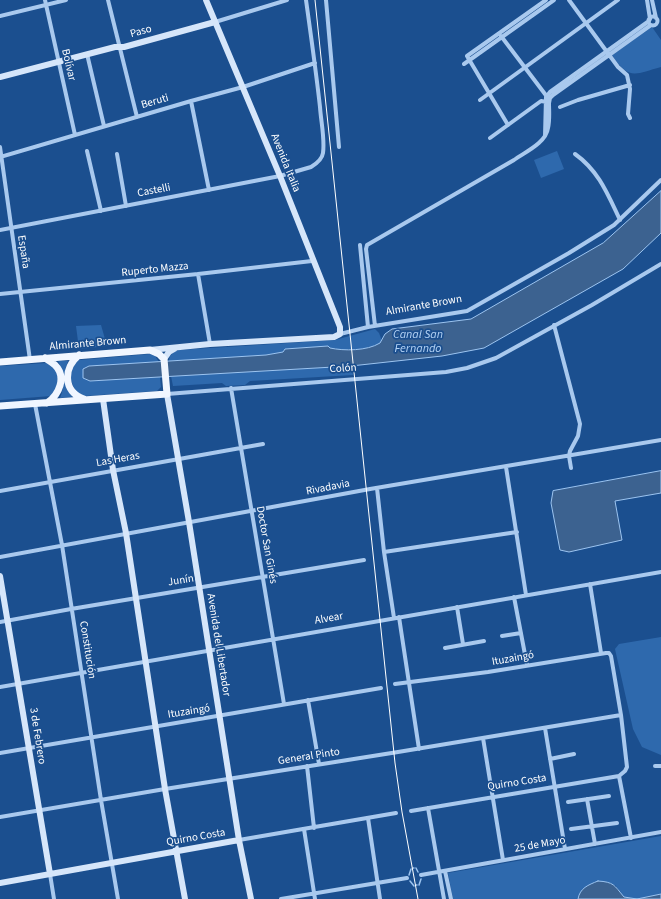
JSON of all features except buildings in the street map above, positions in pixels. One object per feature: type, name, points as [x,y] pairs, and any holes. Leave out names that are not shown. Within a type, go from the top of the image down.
[{"type":"main road","name":"Almirante Brown","points":[[0,362],[150,350]]},
{"type":"main road","points":[[150,350],[159,354],[164,359],[167,394]]},
{"type":"main road","points":[[79,355],[73,360],[68,368],[68,381],[72,392],[85,400]]},
{"type":"main road","points":[[45,358],[57,366],[61,377],[58,390],[54,398],[47,403]]},
{"type":"main road","name":"Colón","points":[[0,406],[167,394]]},
{"type":"street","points":[[0,16],[45,2],[66,0]]},
{"type":"street","points":[[108,0],[137,117]]},
{"type":"street","name":"Avenida Italia","points":[[206,0],[280,176],[312,261],[340,327],[340,334]]},
{"type":"street","name":"Paso","points":[[0,77],[87,54],[124,47],[287,0]]},
{"type":"street","points":[[306,0],[315,63]]},
{"type":"street","points":[[326,0],[338,147]]},
{"type":"street","points":[[464,64],[546,0]]},
{"type":"street","points":[[500,36],[554,0]]},
{"type":"street","points":[[569,0],[618,67],[626,72],[630,85],[630,103],[628,114],[630,118]]},
{"type":"street","points":[[480,100],[618,0]]},
{"type":"street","points":[[647,0],[650,22],[654,26],[657,23],[652,0]]},
{"type":"street","name":"Bolívar","points":[[45,2],[75,135]]},
{"type":"street","points":[[490,138],[541,102],[548,100],[650,22],[653,17],[656,18]]},
{"type":"street","points":[[375,326],[366,249],[367,245],[514,160],[543,139],[548,100],[500,36]]},
{"type":"street","points":[[87,54],[104,126]]},
{"type":"street","points":[[470,60],[508,125]]},
{"type":"street","name":"Beruti","points":[[0,157],[243,87],[315,63]]},
{"type":"street","name":"Castelli","points":[[0,230],[280,176],[311,167],[320,161],[323,154],[315,63]]},
{"type":"street","points":[[560,107],[578,100],[630,85]]},
{"type":"street","points":[[192,101],[209,190]]},
{"type":"street","name":"España","points":[[0,147],[0,157],[30,360]]},
{"type":"street","points":[[87,150],[101,211]]},
{"type":"street","points":[[117,154],[126,206]]},
{"type":"street","points":[[575,154],[583,159],[599,178],[620,220]]},
{"type":"street","name":"Almirante Brown","points":[[150,350],[210,344],[334,337],[368,327],[467,311],[569,253],[620,220],[661,180]]},
{"type":"street","points":[[360,245],[368,327]]},
{"type":"street","name":"Ruperto Mazza","points":[[0,294],[312,261]]},
{"type":"street","name":"Colón","points":[[167,394],[438,372],[467,368],[496,358],[592,305],[661,264]]},
{"type":"street","points":[[198,274],[210,344]]},
{"type":"street","points":[[554,325],[580,424],[578,436],[570,451],[569,456],[571,468]]},
{"type":"street","points":[[164,359],[169,352],[177,347]]},
{"type":"street","name":"Doctor San Ginés","points":[[231,388],[284,704]]},
{"type":"street","name":"Avenida del Libertador","points":[[167,394],[189,522],[239,840],[251,899]]},
{"type":"street","points":[[102,399],[126,533],[165,789],[185,899]]},
{"type":"street","name":"Constitución","points":[[35,404],[62,545],[91,737],[118,899]]},
{"type":"street","name":"Rivadavia","points":[[0,557],[377,488],[661,440]]},
{"type":"street","name":"Las Heras","points":[[0,491],[263,444]]},
{"type":"street","points":[[506,467],[526,595]]},
{"type":"street","points":[[377,488],[384,552],[394,618]]},
{"type":"street","points":[[384,552],[517,532]]},
{"type":"street","name":"Junín","points":[[0,622],[71,608],[364,560]]},
{"type":"street","name":"Alvear","points":[[0,687],[457,606],[661,572]]},
{"type":"street","name":"3 de Febrero","points":[[0,576],[54,899]]},
{"type":"street","points":[[590,584],[601,653]]},
{"type":"street","points":[[514,597],[527,666]]},
{"type":"street","points":[[457,606],[463,644]]},
{"type":"street","points":[[399,617],[419,748]]},
{"type":"street","points":[[502,636],[521,633]]},
{"type":"street","points":[[445,648],[484,641]]},
{"type":"street","name":"Ituzaingó","points":[[395,684],[488,672],[601,653],[609,653],[611,656],[621,715]]},
{"type":"street","name":"Ituzaingó","points":[[0,753],[381,688]]},
{"type":"street","points":[[308,700],[319,764]]},
{"type":"street","points":[[621,715],[627,768],[619,776],[631,838]]},
{"type":"street","name":"General Pinto","points":[[0,817],[229,778],[621,715]]},
{"type":"street","points":[[545,728],[566,849]]},
{"type":"street","points":[[483,738],[503,860]]},
{"type":"street","points":[[550,759],[574,754]]},
{"type":"street","points":[[307,766],[314,828]]},
{"type":"street","points":[[655,766],[661,766]]},
{"type":"street","name":"Quirno Costa","points":[[411,811],[619,776]]},
{"type":"street","points":[[568,802],[609,796]]},
{"type":"street","points":[[587,799],[595,844]]},
{"type":"street","points":[[428,808],[439,869],[438,872],[444,899]]},
{"type":"street","name":"Quirno Costa","points":[[0,883],[396,813]]},
{"type":"street","points":[[368,818],[380,899]]},
{"type":"street","points":[[571,829],[617,822]]},
{"type":"street","points":[[304,830],[315,899]]},
{"type":"street","name":"25 de Mayo","points":[[421,875],[661,832]]},
{"type":"street","points":[[445,871],[451,899]]},
{"type":"street","points":[[282,899],[407,878]]},
{"type":"shaded area","points":[[652,27],[661,40],[661,67],[639,73],[628,72],[623,69],[612,55]]},
{"type":"shaded area","points":[[557,151],[564,169],[541,178],[534,160]]},
{"type":"shaded area","points":[[101,325],[107,346],[79,349],[76,326]]},
{"type":"shaded area","points":[[375,329],[379,333],[382,341],[372,347],[342,350],[330,348],[328,346],[286,349],[283,352],[266,355],[169,361],[172,354],[179,350],[335,340]]},
{"type":"shaded area","points":[[150,354],[155,356],[159,362],[89,366],[90,381],[160,377],[161,387],[157,391],[85,396],[78,394],[72,384],[71,374],[73,367],[79,360]]},
{"type":"shaded area","points":[[58,361],[68,361],[66,366],[66,379],[72,397],[60,398],[63,389],[63,380],[62,370]]},
{"type":"shaded area","points":[[47,363],[55,369],[58,375],[56,389],[51,396],[0,400],[0,366]]},
{"type":"shaded area","points":[[351,366],[353,375],[250,381],[245,385],[226,386],[222,383],[173,386],[171,376]]},
{"type":"shaded area","points":[[661,637],[661,755],[642,747],[633,729],[615,649],[619,644]]},
{"type":"shaded area","points":[[661,836],[661,894],[637,899],[624,897],[615,885],[578,897],[578,899],[453,899],[448,873]]},
{"type":"water","name":"Canal San Fernando","points":[[661,191],[661,233],[623,269],[484,348],[442,356],[351,366],[90,381],[83,378],[83,369],[89,366],[266,355],[283,352],[285,349],[328,346],[330,348],[342,350],[369,348],[380,343],[385,334],[392,329],[471,319],[603,243]]},
{"type":"water","points":[[661,471],[661,493],[615,501],[622,540],[569,552],[560,550],[551,503],[553,491]]},
{"type":"water","points":[[598,881],[611,883],[624,897],[637,899],[578,899],[583,890]]},
{"type":"water","points":[[661,894],[661,899],[637,899]]},
{"type":"waterway","points":[[416,868],[418,872]]},
{"type":"waterway","points":[[409,875],[411,869]]},
{"type":"waterway","points":[[419,885],[421,879]]},
{"type":"waterway","points":[[410,881],[414,886]]},
{"type":"tram line","points":[[315,0],[395,763],[402,812],[418,899]]}]
